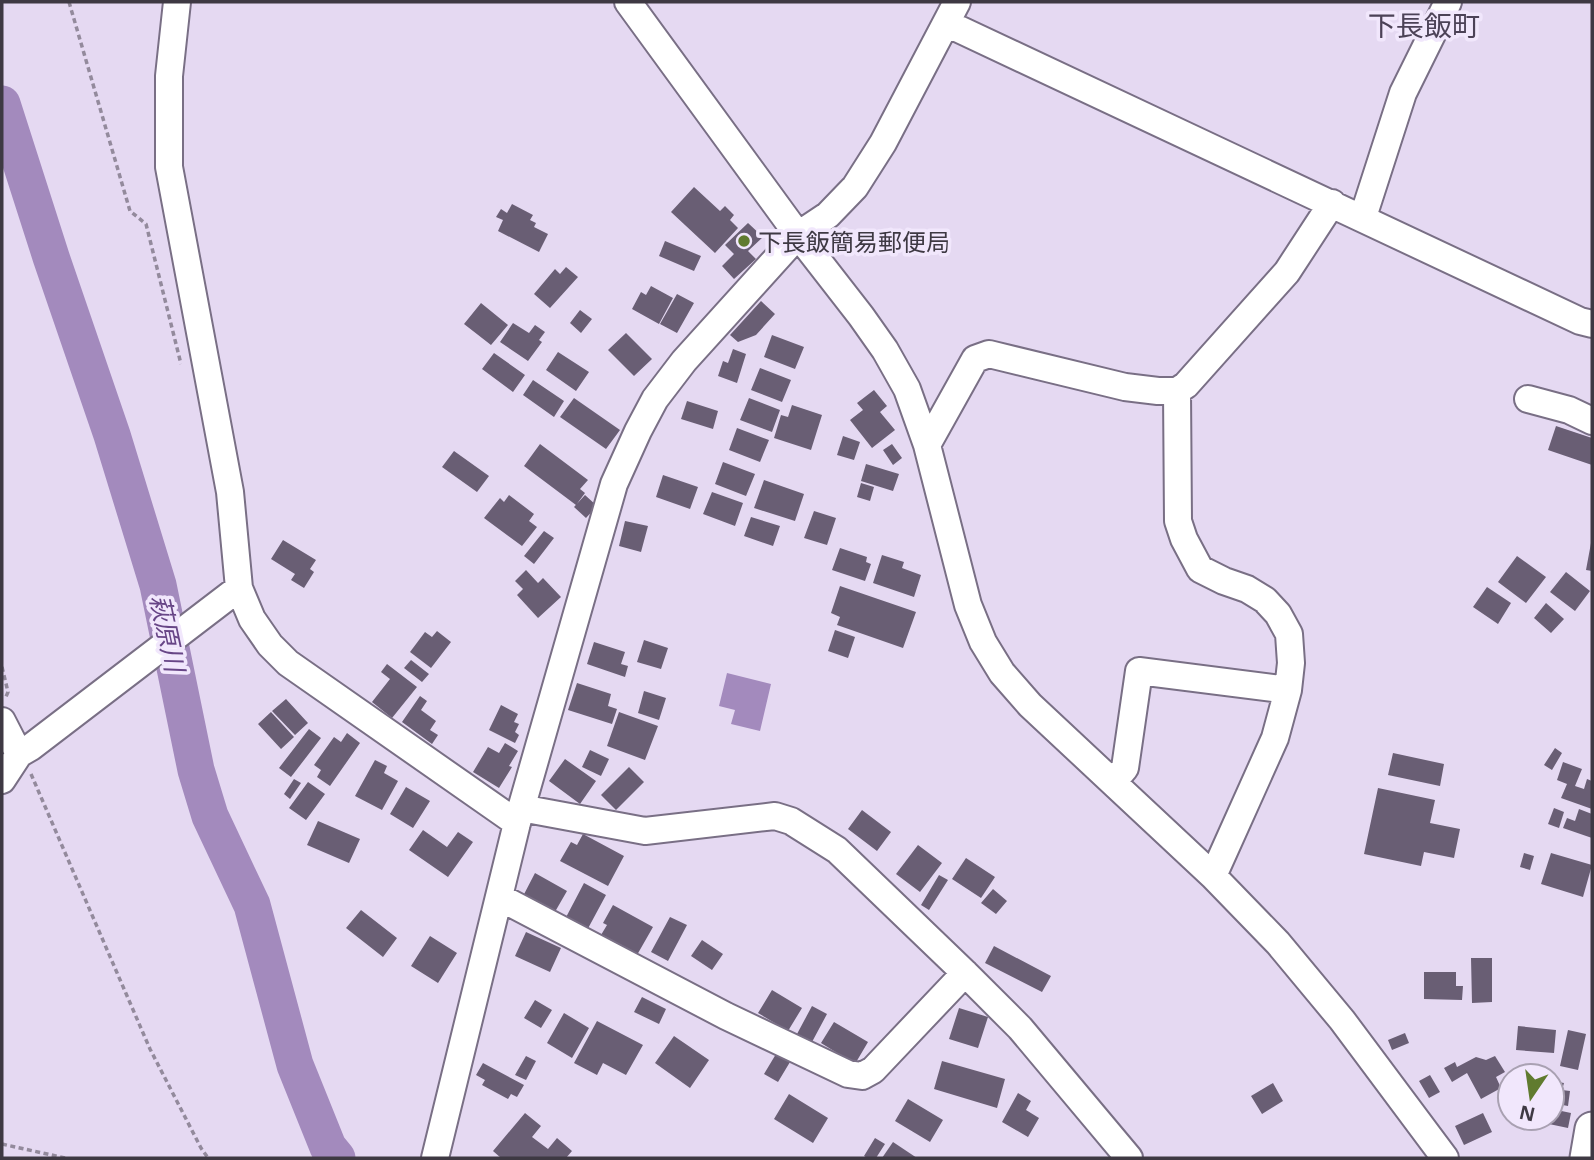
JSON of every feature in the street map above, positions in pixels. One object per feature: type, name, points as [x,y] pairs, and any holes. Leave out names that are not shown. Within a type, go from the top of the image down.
[{"type":"street","points":[[177,2],[169,76],[169,167],[230,492],[231,594],[270,645],[288,663],[519,815],[645,831],[775,816],[791,821],[837,850],[965,973],[1020,1028],[1129,1158]]},
{"type":"street","points":[[628,2],[798,235],[861,316],[885,350],[907,389],[927,444],[968,605],[983,642],[1002,673],[1030,705],[1213,876],[1278,943],[1334,1010],[1445,1158]]},
{"type":"street","points":[[1363,217],[1403,93],[1448,2]]},
{"type":"street","points":[[435,1158],[519,815],[614,484],[655,399],[684,362],[798,235],[828,215],[855,187],[883,143],[952,12],[1332,203],[1580,321],[1592,324]]},
{"type":"street","points":[[927,444],[975,359],[989,354],[1125,387],[1177,391],[1186,385],[1287,272],[1332,203]]},
{"type":"street","points":[[1177,391],[1178,522],[1184,539],[1200,569],[1247,589],[1265,600],[1278,614],[1289,634],[1287,690],[1275,738],[1213,876]]},
{"type":"street","points":[[1528,399],[1569,410],[1592,421]]},
{"type":"street","points":[[2,780],[25,750],[231,594]]},
{"type":"street","points":[[1113,782],[1125,768],[1139,671],[1287,690]]},
{"type":"street","points":[[2,721],[25,750]]},
{"type":"street","points":[[499,897],[726,1016],[848,1074],[862,1076],[873,1070],[965,973]]},
{"type":"path","points":[[69,2],[131,211],[146,225],[182,372]]},
{"type":"path","points":[[2,667],[8,692],[2,707]]},
{"type":"path","points":[[25,750],[34,779],[150,1049],[208,1158]]},
{"type":"path","points":[[2,1144],[65,1158]]},
{"type":"shaded area","points":[[727,673],[771,684],[760,731],[731,724],[735,710],[719,706]]},
{"type":"building","points":[[694,187],[720,211],[725,206],[734,215],[730,220],[738,228],[715,253],[671,212]]},
{"type":"building","points":[[512,204],[533,215],[530,220],[536,223],[534,227],[548,234],[539,252],[498,231],[503,220],[496,217],[501,209],[507,213]]},
{"type":"building","points":[[748,223],[763,237],[748,251],[756,259],[734,279],[722,266],[734,254],[725,245]]},
{"type":"building","points":[[665,241],[701,256],[694,271],[659,256]]},
{"type":"building","points":[[566,267],[578,277],[550,308],[534,294],[555,269],[560,274]]},
{"type":"building","points":[[651,286],[673,298],[659,324],[632,309],[641,292],[646,295]]},
{"type":"building","points":[[677,294],[694,303],[677,333],[660,324]]},
{"type":"building","points":[[761,301],[775,314],[756,335],[738,342],[730,335]]},
{"type":"building","points":[[481,303],[508,325],[491,345],[464,324]]},
{"type":"building","points":[[580,310],[592,319],[581,333],[570,323]]},
{"type":"building","points":[[513,323],[529,333],[535,325],[545,332],[539,340],[542,342],[528,361],[500,342]]},
{"type":"building","points":[[626,333],[652,359],[634,376],[608,350]]},
{"type":"building","points":[[772,335],[804,347],[795,369],[764,357]]},
{"type":"building","points":[[733,349],[746,354],[737,383],[718,376],[723,361],[728,363]]},
{"type":"building","points":[[558,352],[589,372],[576,391],[546,370]]},
{"type":"building","points":[[494,353],[525,375],[513,392],[482,369]]},
{"type":"building","points":[[760,368],[791,380],[782,402],[751,390]]},
{"type":"building","points":[[533,380],[564,401],[554,417],[523,395]]},
{"type":"building","points":[[874,390],[887,406],[880,412],[895,430],[872,448],[850,420],[863,410],[857,403]]},
{"type":"building","points":[[574,398],[620,430],[606,449],[560,417]]},
{"type":"building","points":[[749,398],[780,410],[772,432],[740,420]]},
{"type":"building","points":[[687,401],[718,411],[713,429],[681,419]]},
{"type":"building","points":[[792,405],[822,415],[811,450],[774,438],[781,415],[788,417]]},
{"type":"building","points":[[1556,426],[1592,438],[1592,465],[1548,450]]},
{"type":"building","points":[[737,428],[769,440],[760,462],[729,450]]},
{"type":"building","points":[[843,436],[860,442],[854,460],[837,455]]},
{"type":"building","points":[[540,444],[588,480],[580,489],[585,493],[576,505],[524,466]]},
{"type":"building","points":[[892,444],[902,458],[893,465],[883,450]]},
{"type":"building","points":[[454,451],[489,476],[477,492],[442,467]]},
{"type":"building","points":[[723,462],[755,474],[746,496],[715,484]]},
{"type":"building","points":[[866,464],[899,474],[893,491],[861,481]]},
{"type":"building","points":[[663,475],[698,487],[690,509],[656,497]]},
{"type":"building","points":[[764,480],[804,494],[795,521],[754,508]]},
{"type":"building","points":[[861,483],[874,487],[870,501],[857,497]]},
{"type":"building","points":[[712,492],[743,503],[735,526],[703,514]]},
{"type":"building","points":[[509,495],[534,514],[529,521],[537,527],[522,546],[484,518],[500,498],[504,502]]},
{"type":"building","points":[[585,495],[597,506],[586,518],[574,507]]},
{"type":"building","points":[[814,511],[836,518],[827,545],[804,538]]},
{"type":"building","points":[[751,517],[780,526],[773,546],[744,536]]},
{"type":"building","points":[[625,521],[648,526],[641,552],[619,546]]},
{"type":"building","points":[[544,531],[554,538],[534,564],[524,556]]},
{"type":"building","points":[[283,540],[316,560],[310,569],[314,572],[304,588],[291,580],[295,574],[271,559]]},
{"type":"building","points":[[1592,543],[1592,571],[1586,570]]},
{"type":"building","points":[[840,548],[867,557],[866,562],[871,564],[865,581],[832,570]]},
{"type":"building","points":[[882,555],[904,562],[902,568],[921,575],[914,597],[873,583]]},
{"type":"building","points":[[1517,556],[1546,577],[1526,603],[1498,582]]},
{"type":"building","points":[[526,570],[538,583],[543,578],[561,597],[538,618],[517,595],[523,589],[515,581]]},
{"type":"building","points":[[1566,572],[1590,591],[1575,611],[1550,592]]},
{"type":"building","points":[[840,586],[916,612],[903,648],[837,625],[840,617],[831,613]]},
{"type":"building","points":[[1487,587],[1511,603],[1498,624],[1473,607]]},
{"type":"building","points":[[1546,603],[1564,619],[1551,633],[1534,618]]},
{"type":"building","points":[[835,630],[855,637],[848,658],[828,651]]},
{"type":"building","points":[[437,631],[451,642],[431,668],[410,652],[425,632],[432,637]]},
{"type":"building","points":[[644,640],[668,648],[661,669],[637,662]]},
{"type":"building","points":[[594,642],[625,652],[621,664],[628,666],[625,677],[587,664]]},
{"type":"building","points":[[411,660],[429,674],[422,682],[404,668]]},
{"type":"building","points":[[387,664],[417,687],[392,718],[372,702],[390,679],[381,672]]},
{"type":"building","points":[[577,683],[611,694],[608,706],[617,709],[612,724],[568,710]]},
{"type":"building","points":[[644,691],[666,698],[659,720],[638,713]]},
{"type":"building","points":[[420,696],[427,701],[421,710],[436,721],[430,730],[438,735],[432,744],[402,722]]},
{"type":"building","points":[[286,699],[308,723],[295,735],[272,711]]},
{"type":"building","points":[[501,705],[518,714],[514,722],[519,724],[515,732],[519,735],[515,743],[489,730]]},
{"type":"building","points":[[271,712],[294,737],[281,749],[258,724]]},
{"type":"building","points":[[619,712],[658,726],[645,760],[607,746]]},
{"type":"building","points":[[309,729],[321,738],[291,777],[279,768]]},
{"type":"building","points":[[347,733],[360,743],[330,786],[317,777],[321,770],[314,765],[334,737],[341,742]]},
{"type":"building","points":[[505,743],[518,751],[499,788],[473,772],[488,747],[499,753]]},
{"type":"building","points":[[1555,748],[1562,753],[1552,770],[1544,765]]},
{"type":"building","points":[[590,750],[609,759],[601,776],[582,767]]},
{"type":"building","points":[[1393,753],[1444,764],[1440,786],[1388,775]]},
{"type":"building","points":[[565,759],[596,781],[580,804],[549,781]]},
{"type":"building","points":[[375,760],[387,766],[384,773],[398,781],[382,810],[355,796]]},
{"type":"building","points":[[1563,762],[1582,769],[1575,786],[1584,789],[1587,779],[1592,781],[1592,809],[1561,798],[1567,784],[1557,780]]},
{"type":"building","points":[[629,767],[644,782],[616,810],[601,795]]},
{"type":"building","points":[[294,779],[301,783],[290,799],[284,794]]},
{"type":"building","points":[[308,782],[325,794],[306,820],[289,808]]},
{"type":"building","points":[[406,787],[430,801],[413,828],[390,814]]},
{"type":"building","points":[[1378,788],[1435,800],[1430,823],[1460,829],[1454,858],[1424,852],[1421,866],[1364,854]]},
{"type":"building","points":[[1554,808],[1564,812],[1559,828],[1548,824]]},
{"type":"building","points":[[1579,809],[1592,814],[1592,838],[1563,828],[1567,818],[1575,821]]},
{"type":"building","points":[[862,810],[891,832],[877,851],[848,829]]},
{"type":"building","points":[[318,821],[360,839],[349,863],[307,845]]},
{"type":"building","points":[[423,830],[447,847],[458,832],[473,842],[448,877],[409,850]]},
{"type":"building","points":[[583,834],[624,856],[608,886],[560,861],[571,842],[577,845]]},
{"type":"building","points":[[918,845],[942,863],[920,892],[896,874]]},
{"type":"building","points":[[1524,853],[1534,856],[1530,870],[1520,867]]},
{"type":"building","points":[[1551,853],[1592,865],[1583,897],[1541,884]]},
{"type":"building","points":[[966,858],[995,877],[981,898],[952,879]]},
{"type":"building","points":[[535,873],[567,891],[552,917],[521,900]]},
{"type":"building","points":[[939,875],[948,880],[929,910],[921,905]]},
{"type":"building","points":[[584,883],[606,895],[585,934],[563,923]]},
{"type":"building","points":[[993,889],[1007,901],[996,914],[981,903]]},
{"type":"building","points":[[613,905],[653,927],[637,955],[601,935],[607,925],[603,923]]},
{"type":"building","points":[[361,910],[397,938],[383,957],[346,928]]},
{"type":"building","points":[[670,917],[687,925],[668,961],[651,952]]},
{"type":"building","points":[[526,932],[561,948],[550,972],[515,956]]},
{"type":"building","points":[[430,936],[457,953],[438,983],[411,966]]},
{"type":"building","points":[[702,940],[723,954],[712,970],[691,956]]},
{"type":"building","points":[[994,946],[1051,976],[1042,992],[985,963]]},
{"type":"building","points":[[1471,958],[1492,958],[1492,1002],[1472,1003]]},
{"type":"building","points":[[1424,972],[1456,972],[1456,986],[1463,986],[1462,1000],[1424,999]]},
{"type":"building","points":[[772,990],[802,1008],[788,1031],[758,1013]]},
{"type":"building","points":[[642,997],[666,1009],[659,1024],[634,1012]]},
{"type":"building","points":[[535,1000],[552,1010],[541,1028],[524,1018]]},
{"type":"building","points":[[812,1006],[827,1014],[812,1042],[797,1034]]},
{"type":"building","points":[[959,1008],[988,1017],[978,1048],[949,1039]]},
{"type":"building","points":[[564,1013],[589,1028],[572,1058],[547,1043]]},
{"type":"building","points":[[597,1021],[643,1045],[626,1075],[603,1063],[597,1075],[574,1063]]},
{"type":"building","points":[[834,1022],[868,1042],[855,1064],[821,1043]]},
{"type":"building","points":[[1518,1026],[1556,1030],[1554,1053],[1516,1050]]},
{"type":"building","points":[[1568,1030],[1586,1034],[1578,1070],[1566,1067],[1566,1062],[1561,1062]]},
{"type":"building","points":[[1405,1033],[1409,1043],[1392,1050],[1388,1040]]},
{"type":"building","points":[[674,1036],[709,1060],[690,1088],[655,1063]]},
{"type":"building","points":[[776,1054],[790,1062],[778,1082],[764,1074]]},
{"type":"building","points":[[526,1056],[536,1061],[526,1080],[515,1075]]},
{"type":"building","points":[[1495,1056],[1499,1062],[1496,1062],[1496,1091],[1481,1099],[1467,1073],[1452,1082],[1444,1068],[1455,1062],[1457,1067],[1476,1057],[1486,1060]]},
{"type":"building","points":[[942,1061],[1005,1079],[997,1108],[934,1089]]},
{"type":"building","points":[[483,1063],[524,1085],[517,1097],[511,1094],[508,1099],[482,1085],[485,1080],[476,1075]]},
{"type":"building","points":[[1430,1075],[1440,1092],[1429,1098],[1419,1081]]},
{"type":"building","points":[[1273,1083],[1283,1101],[1262,1114],[1251,1096]]},
{"type":"building","points":[[1566,1090],[1570,1091],[1566,1106]]},
{"type":"building","points":[[1018,1093],[1031,1101],[1026,1110],[1039,1118],[1028,1137],[1002,1122]]},
{"type":"building","points":[[789,1094],[828,1118],[813,1143],[774,1119]]},
{"type":"building","points":[[908,1099],[943,1120],[930,1142],[895,1121]]},
{"type":"building","points":[[1566,1112],[1571,1113],[1566,1128]]},
{"type":"building","points":[[525,1113],[541,1126],[532,1137],[548,1149],[557,1138],[572,1151],[566,1158],[501,1158],[493,1151]]},
{"type":"building","points":[[1483,1113],[1492,1132],[1464,1145],[1455,1126]]},
{"type":"building","points":[[875,1138],[885,1144],[876,1158],[867,1158],[864,1156]]},
{"type":"building","points":[[893,1142],[917,1158],[882,1158]]},
{"type":"waterway","name":"萩原川","points":[[2,104],[112,435],[158,585],[196,770],[210,816],[252,905],[295,1065],[328,1147],[337,1158]]},
{"type":"place","name":"下長飯簡易郵便局","points":[[744,241]]},
{"type":"district","name":"下長飯町","points":[[1424,25]]}]
